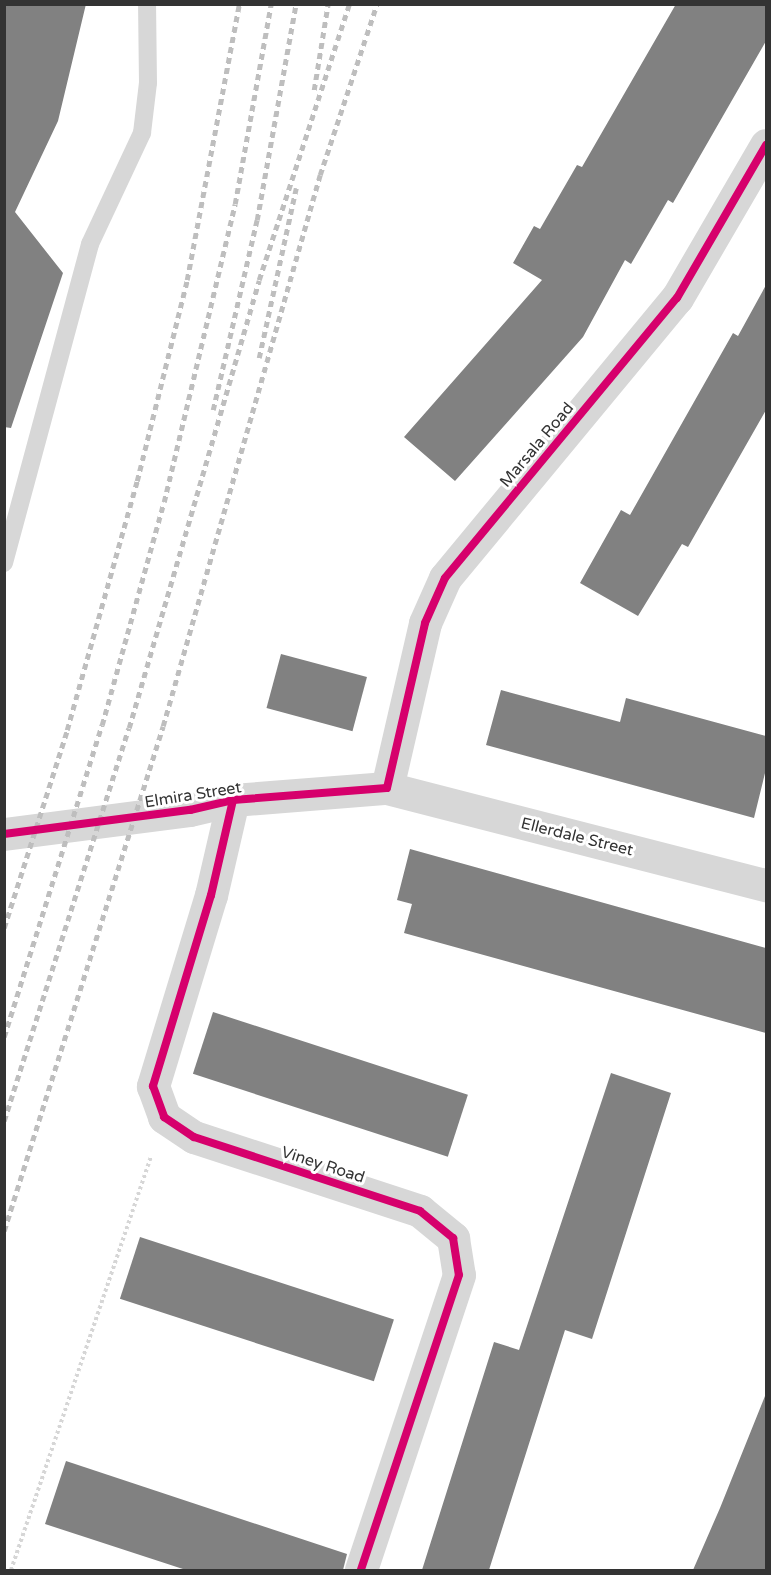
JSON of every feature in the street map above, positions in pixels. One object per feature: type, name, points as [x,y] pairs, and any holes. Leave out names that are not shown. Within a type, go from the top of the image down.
[{"type":"street","name":"Marsala Road","points":[[387,788],[425,623],[445,578],[677,298],[766,145]]},
{"type":"street","name":"Elmira Street","points":[[4,834],[190,810],[233,800],[387,788]]},
{"type":"street","name":"Ellerdale Street","points":[[387,788],[766,885]]},
{"type":"street","points":[[164,1117],[153,1086],[211,895],[233,800]]},
{"type":"street","name":"Viney Road","points":[[164,1117],[194,1137],[420,1211],[453,1238],[459,1275],[362,1570]]},
{"type":"lane","points":[[4,563],[90,244],[142,133],[148,83],[147,4]]},
{"type":"path","points":[[11,1570],[164,1117]]},
{"type":"building","points":[[4,4],[86,4],[58,121],[15,212],[63,273],[11,428],[4,427]]},
{"type":"building","points":[[676,4],[766,4],[766,41],[673,203],[668,200],[631,264],[625,260],[583,337],[455,481],[404,437],[542,280],[513,263],[534,226],[540,229],[577,165],[582,167]]},
{"type":"building","points":[[766,285],[766,410],[688,547],[682,544],[638,616],[580,583],[621,510],[630,515],[733,333],[738,336]]},
{"type":"building","points":[[281,654],[367,677],[352,731],[267,708]]},
{"type":"building","points":[[501,690],[620,722],[626,698],[766,736],[766,769],[754,818],[486,745]]},
{"type":"building","points":[[410,849],[766,948],[766,1033],[404,933],[412,904],[397,900]]},
{"type":"building","points":[[213,1012],[468,1095],[448,1157],[193,1074]]},
{"type":"building","points":[[611,1073],[671,1093],[592,1339],[565,1330],[489,1570],[422,1570],[494,1342],[519,1350]]},
{"type":"building","points":[[140,1237],[394,1320],[374,1381],[120,1299]]},
{"type":"building","points":[[765,1396],[766,1570],[693,1570],[720,1508]]},
{"type":"building","points":[[66,1461],[347,1554],[343,1570],[186,1570],[45,1524]]},
{"type":"railway","points":[[4,928],[67,730],[137,481],[187,280],[239,4]]},
{"type":"railway","points":[[4,1037],[102,725],[164,502],[235,204],[271,4]]},
{"type":"railway","points":[[213,410],[257,220],[296,4]]},
{"type":"railway","points":[[314,90],[328,4]]},
{"type":"railway","points":[[4,1121],[129,728],[259,280],[349,4]]},
{"type":"railway","points":[[4,1231],[163,726],[320,175],[377,4]]},
{"type":"railway","points":[[259,358],[296,188]]},
{"type":"cycle path","points":[[4,834],[190,810],[233,800],[387,788],[425,623],[445,578],[677,298],[766,145]]},
{"type":"cycle path","points":[[233,800],[211,895],[153,1086],[164,1117],[194,1137],[420,1211],[453,1238],[459,1275],[361,1570]]}]
